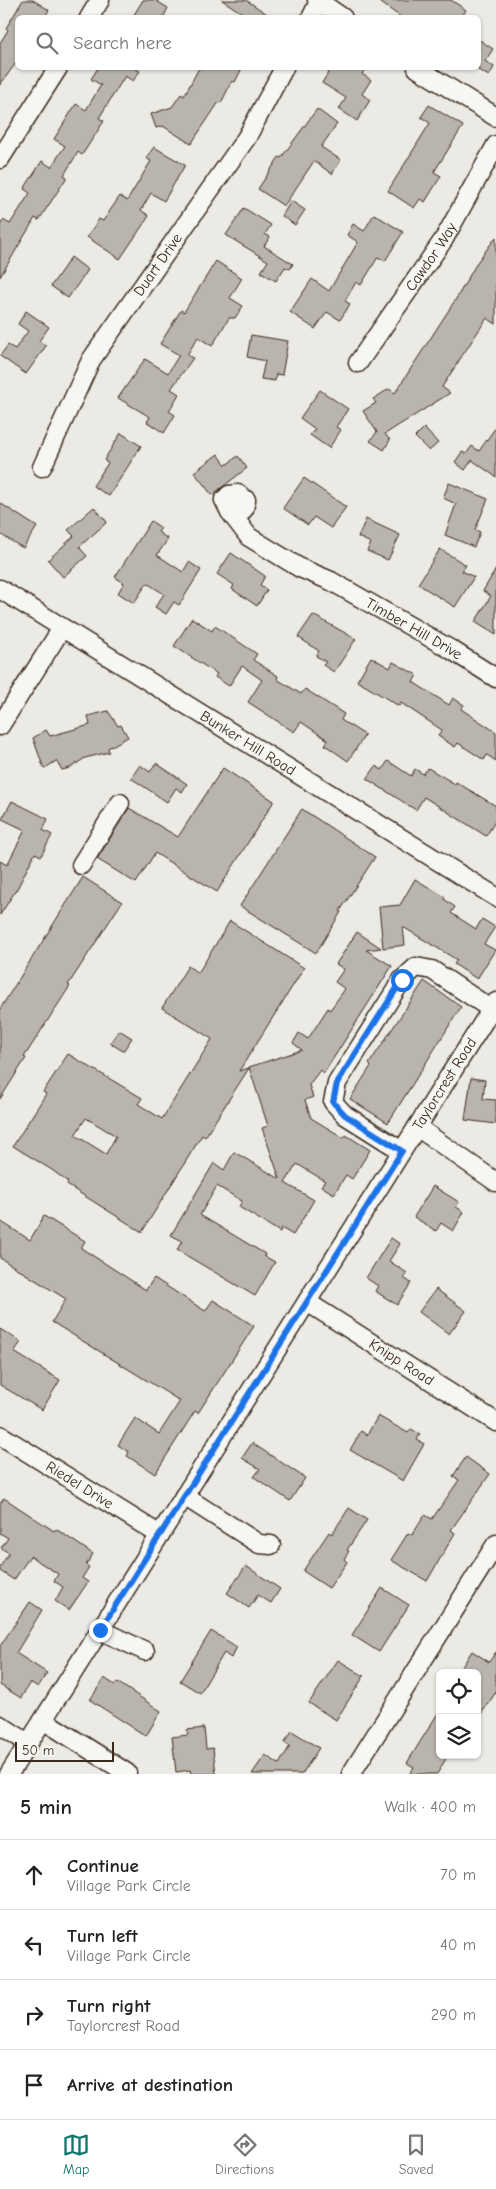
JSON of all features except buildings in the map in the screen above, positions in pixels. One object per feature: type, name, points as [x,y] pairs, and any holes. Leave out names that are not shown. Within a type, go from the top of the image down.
[{"type":"street","points":[[91,15],[100,0]]},
{"type":"street","points":[[312,15],[318,1],[339,15]]},
{"type":"street","points":[[0,159],[57,70]]},
{"type":"street","name":"Duart Drive","points":[[42,467],[91,360],[247,137],[283,70]]},
{"type":"street","points":[[420,70],[496,117]]},
{"type":"street","name":"Cawdor Way","points":[[358,363],[444,239],[496,145]]},
{"type":"street","name":"Timber Hill Drive","points":[[236,519],[249,537],[300,568],[331,581],[450,648],[496,678]]},
{"type":"street","name":"Bunker Hill Road","points":[[0,589],[496,897]]},
{"type":"street","points":[[0,726],[62,628]]},
{"type":"street","points":[[81,865],[120,803]]},
{"type":"street","points":[[402,1151],[345,1115],[333,1102],[337,1083],[347,1067],[402,980],[416,967],[432,970],[494,1005]]},
{"type":"street","name":"Taylorcrest Road","points":[[9,1774],[494,1005]]},
{"type":"street","points":[[417,1127],[496,1182]]},
{"type":"street","name":"Knipp Road","points":[[307,1302],[496,1422]]},
{"type":"street","name":"Riedel Drive","points":[[0,1435],[160,1535]]},
{"type":"street","points":[[184,1496],[259,1544],[271,1546]]},
{"type":"street","points":[[351,1774],[496,1544]]},
{"type":"street","points":[[100,1630],[145,1650]]},
{"type":"street","points":[[43,1720],[126,1773]]},
{"type":"street","points":[[0,1725],[28,1743]]},
{"type":"route","points":[[100,1630],[402,1151],[345,1115],[333,1102],[337,1083],[402,980]]}]
